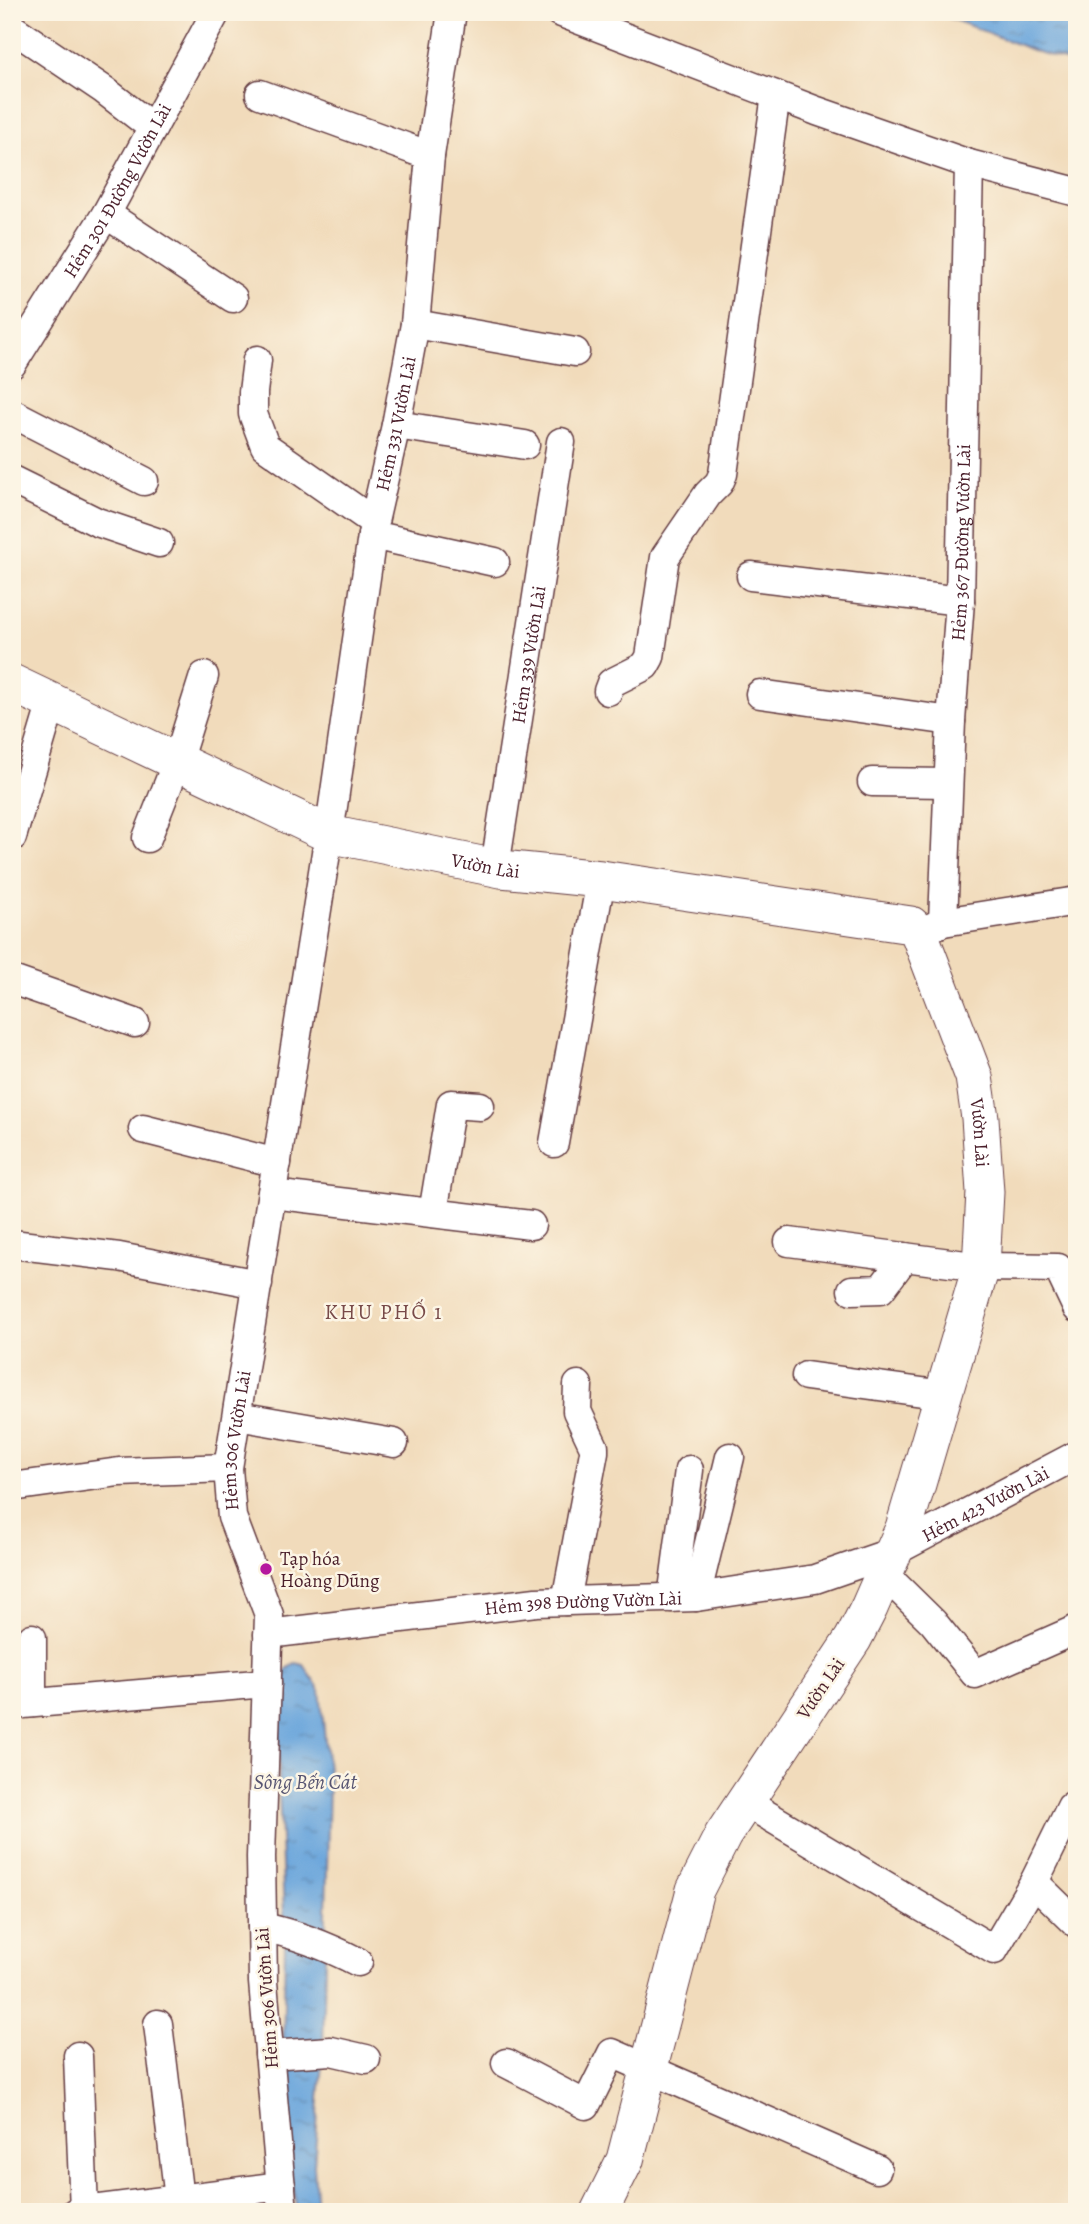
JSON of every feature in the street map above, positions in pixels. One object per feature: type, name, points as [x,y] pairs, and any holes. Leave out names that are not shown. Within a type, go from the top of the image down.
[{"type":"main road","name":"Vườn Lài","points":[[12,683],[329,834],[495,867],[601,879],[931,928],[974,1077],[985,1192],[981,1267],[904,1528],[869,1608],[853,1639],[745,1802],[708,1862],[695,1890],[625,2160],[599,2212]]},
{"type":"street","points":[[12,18],[16,12]]},
{"type":"street","name":"Hẻm 301 Đường Vườn Lài","points":[[12,364],[106,214],[216,12]]},
{"type":"street","name":"Hẻm 331 Vườn Lài","points":[[329,834],[373,528],[415,324],[430,156],[452,12]]},
{"type":"street","points":[[559,12],[776,95],[969,164],[1077,192]]},
{"type":"street","points":[[12,28],[104,90],[153,128]]},
{"type":"street","points":[[260,94],[430,156]]},
{"type":"street","points":[[608,691],[611,683],[645,666],[650,657],[665,557],[723,474],[776,95]]},
{"type":"street","name":"Hẻm 367 Đường Vườn Lài","points":[[931,928],[948,782],[960,601],[969,164]]},
{"type":"street","points":[[106,214],[233,298]]},
{"type":"street","points":[[415,324],[575,352]]},
{"type":"street","points":[[257,360],[253,414],[265,446],[373,528],[495,562]]},
{"type":"street","points":[[12,413],[144,481]]},
{"type":"street","points":[[396,425],[525,445]]},
{"type":"street","name":"Hẻm 339 Vườn Lài","points":[[495,867],[561,442]]},
{"type":"street","points":[[12,480],[97,522],[159,543]]},
{"type":"street","points":[[751,576],[960,601]]},
{"type":"street","points":[[147,838],[177,762],[204,676]]},
{"type":"street","points":[[760,694],[951,722]]},
{"type":"street","points":[[12,838],[52,702]]},
{"type":"street","points":[[872,782],[948,782]]},
{"type":"street","name":"Hẻm 306 Vườn Lài","points":[[282,2199],[275,2054],[262,1982],[271,1929],[261,1857],[269,1615],[232,1517],[228,1468],[329,834]]},
{"type":"street","points":[[554,1143],[601,879]]},
{"type":"street","points":[[931,928],[1077,901]]},
{"type":"street","points":[[12,980],[135,1023]]},
{"type":"street","points":[[433,1213],[451,1104],[480,1106]]},
{"type":"street","points":[[143,1129],[277,1163]]},
{"type":"street","points":[[272,1194],[531,1225]]},
{"type":"street","points":[[789,1242],[981,1267],[1058,1268],[1077,1307]]},
{"type":"street","points":[[12,1244],[119,1257],[258,1284]]},
{"type":"street","points":[[852,1290],[881,1289],[905,1257]]},
{"type":"street","points":[[806,1376],[944,1395]]},
{"type":"street","points":[[566,1601],[594,1452],[577,1411],[578,1385]]},
{"type":"street","points":[[237,1416],[394,1443]]},
{"type":"street","name":"Hẻm 423 Vườn Lài","points":[[888,1562],[1077,1455]]},
{"type":"street","points":[[684,1598],[730,1457]]},
{"type":"street","points":[[12,1487],[120,1472],[228,1468]]},
{"type":"street","points":[[684,1598],[689,1470]]},
{"type":"street","points":[[888,1562],[975,1674],[1077,1629]]},
{"type":"street","name":"Hẻm 398 Đường Vườn Lài","points":[[268,1634],[536,1602],[684,1598],[815,1579],[888,1562]]},
{"type":"street","points":[[32,1638],[22,1704],[267,1682]]},
{"type":"street","points":[[745,1802],[994,1950],[1034,1882],[1071,1807],[1077,1803]]},
{"type":"street","points":[[1034,1882],[1077,1924]]},
{"type":"street","points":[[271,1929],[329,1947],[358,1962]]},
{"type":"street","points":[[158,2024],[179,2199]]},
{"type":"street","points":[[275,2054],[331,2051],[366,2059]]},
{"type":"street","points":[[506,2063],[586,2105],[612,2053],[877,2169]]},
{"type":"street","points":[[78,2056],[80,2211],[127,2209],[179,2199],[282,2199]]},
{"type":"water","points":[[934,12],[1077,12],[1077,64],[1035,51]]},
{"type":"water","name":"Sông Bến Cát","points":[[295,1663],[304,1665],[320,1690],[329,1780],[323,2049],[314,2165],[317,2212],[297,2212],[282,2130],[285,1940],[279,1788],[279,1682],[286,1670]]},
{"type":"place","name":"Tạp hóa Hoàng Dũng","points":[[266,1569]]},
{"type":"district","name":"KHU PHỐ 1","points":[[384,1312]]}]
